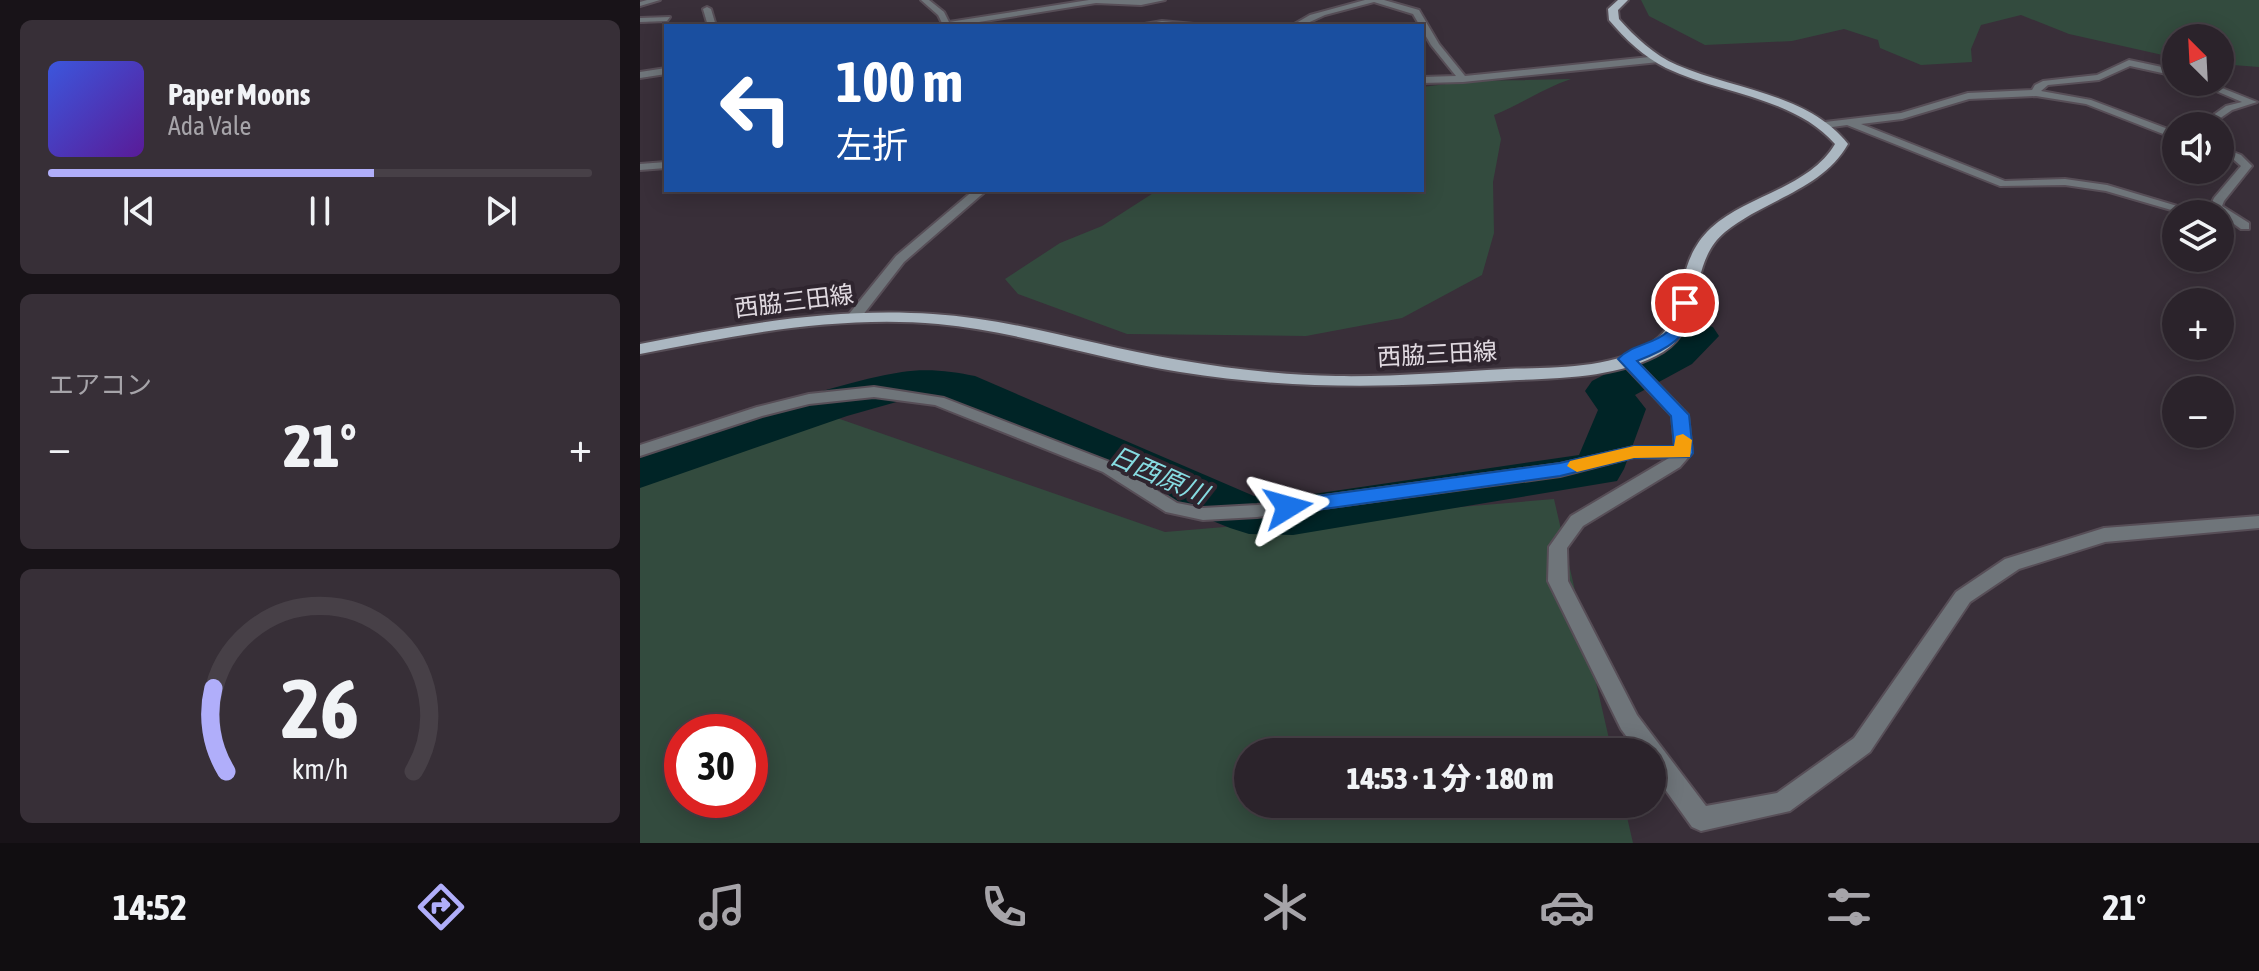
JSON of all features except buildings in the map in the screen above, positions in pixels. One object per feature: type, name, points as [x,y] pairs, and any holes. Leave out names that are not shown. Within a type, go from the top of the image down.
[{"type":"main road","points":[[1623,0],[1613,9],[1614,20],[1659,59],[1693,76],[1825,125]]},
{"type":"main road","name":"西脇三田線","points":[[640,349],[752,328],[854,317],[939,319],[1141,360],[1312,381],[1380,382],[1589,368],[1657,348],[1677,332],[1685,319],[1686,286],[1693,260],[1704,241],[1725,224],[1822,168],[1839,154],[1842,144],[1836,133],[1825,125]]},
{"type":"street","points":[[640,4],[656,0]]},
{"type":"street","points":[[925,0],[941,14],[944,24]]},
{"type":"street","points":[[956,24],[1096,1],[1141,3],[1163,0]]},
{"type":"street","points":[[1163,0],[1156,5],[1164,24]]},
{"type":"street","points":[[1298,24],[1374,0],[1416,12],[1423,24]]},
{"type":"street","points":[[707,9],[711,24]]},
{"type":"street","points":[[640,20],[667,19]]},
{"type":"street","points":[[1424,26],[1435,45],[1463,79]]},
{"type":"street","points":[[1424,80],[1463,79],[1659,59]]},
{"type":"street","points":[[2036,93],[2038,87],[2046,83],[2099,77],[2129,63],[2162,70]]},
{"type":"street","points":[[640,75],[664,71]]},
{"type":"street","points":[[1825,125],[1902,116],[1968,96],[2036,93],[2088,102],[2162,131]]},
{"type":"street","points":[[2223,112],[2252,102],[2234,95]]},
{"type":"street","points":[[1850,123],[2004,184],[2065,182],[2107,188],[2162,204]]},
{"type":"street","points":[[2234,158],[2247,166],[2234,181]]},
{"type":"street","points":[[640,167],[664,165]]},
{"type":"street","points":[[2232,184],[2216,207],[2245,226]]},
{"type":"street","points":[[854,317],[900,259],[979,192]]},
{"type":"street","points":[[2234,223],[2259,230]]},
{"type":"street","points":[[1626,359],[1680,415],[1684,453]]},
{"type":"street","points":[[640,451],[757,412],[809,399],[874,392],[938,401],[1109,468],[1172,508],[1203,514],[1257,511],[1560,470],[1634,452],[1684,453]]},
{"type":"street","points":[[1641,738],[1629,722],[1558,581],[1558,547],[1577,521],[1674,463],[1684,453]]},
{"type":"street","points":[[1666,771],[1701,819],[1782,803],[1862,745],[1963,597],[2012,564],[2104,535],[2259,522]]},
{"type":"green space","points":[[1641,0],[2259,0],[2259,67],[2234,65],[2234,24],[2162,24],[2162,55],[2069,34],[2021,15],[1981,25],[1971,49],[1972,62],[1921,65],[1880,48],[1878,40],[1844,29],[1792,41],[1705,45],[1649,16]]},
{"type":"green space","points":[[1571,79],[1494,115],[1501,139],[1493,182],[1494,233],[1482,275],[1402,318],[1306,336],[1127,334],[1018,294],[1005,279],[1060,243],[1102,226],[1155,192],[1424,192],[1424,87],[1470,81]]},
{"type":"green space","points":[[837,418],[1165,532],[1554,499],[1609,738],[1234,738],[1234,818],[1627,818],[1633,843],[640,843],[640,487]]},
{"type":"waterway","name":"日西原川","points":[[640,471],[830,406],[905,385],[959,386],[1189,491],[1249,515],[1293,516],[1599,469],[1622,409],[1608,391],[1676,355],[1698,336]]},
{"type":"slow traffic","points":[[1577,466],[1634,452],[1684,453],[1683,440]]},
{"type":"route","points":[[1288,507],[1560,470],[1634,452],[1684,453],[1680,415],[1626,359],[1657,348],[1677,332],[1685,319],[1685,303]]}]
